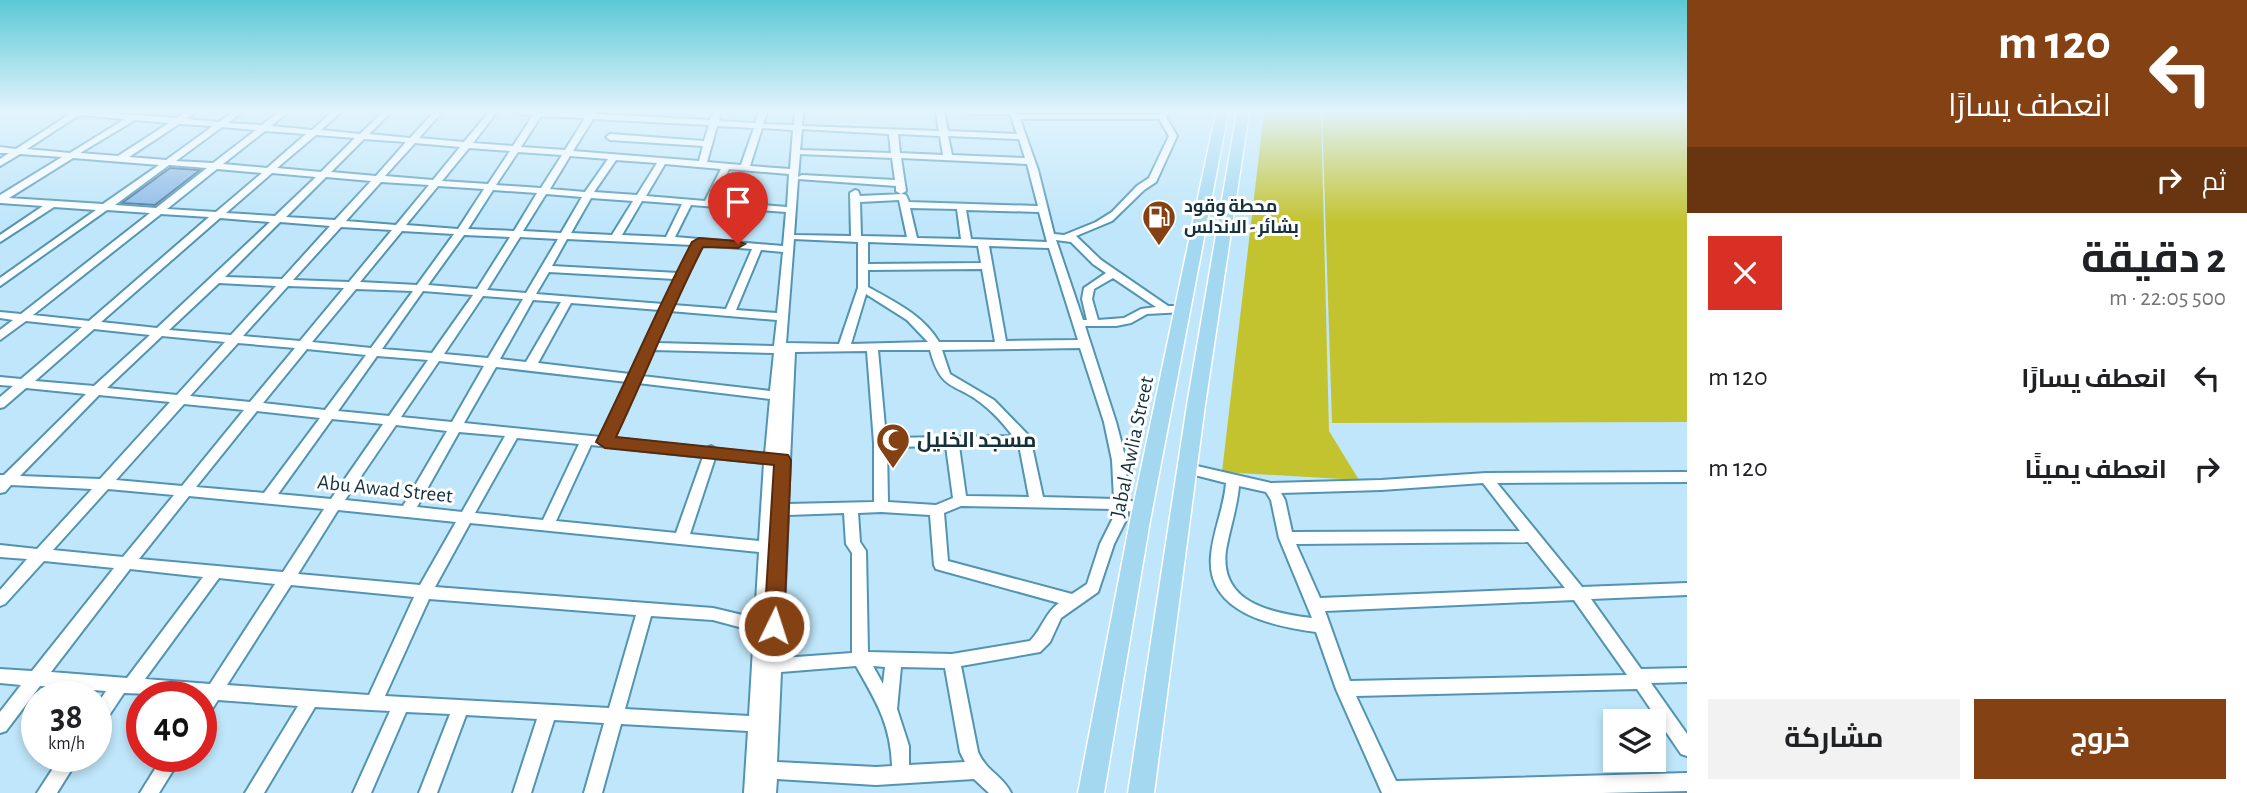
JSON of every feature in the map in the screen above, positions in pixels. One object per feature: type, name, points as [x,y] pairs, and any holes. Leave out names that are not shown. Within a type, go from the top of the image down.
[{"type":"highway","name":"Jabal Awlia Street","points":[[1091,793],[1143,509],[1215,149]]},
{"type":"highway","points":[[1141,793],[1237,149]]},
{"type":"highway","points":[[1182,316],[1209,339]]},
{"type":"highway","points":[[1175,347],[1204,359]]},
{"type":"street","points":[[0,163],[21,149]]},
{"type":"street","points":[[0,200],[80,149]]},
{"type":"street","points":[[120,159],[135,149]]},
{"type":"street","points":[[0,283],[187,149]]},
{"type":"street","points":[[0,336],[235,149]]},
{"type":"street","points":[[0,404],[293,149]]},
{"type":"street","points":[[3,483],[97,390],[216,280],[348,149]]},
{"type":"street","points":[[0,600],[283,282],[406,149]]},
{"type":"street","points":[[0,725],[126,564],[464,149]]},
{"type":"street","points":[[504,149],[726,167],[855,182],[899,183]]},
{"type":"street","points":[[217,688],[286,577],[480,293],[518,235],[542,190],[571,149]]},
{"type":"street","points":[[597,157],[602,149]]},
{"type":"street","points":[[702,165],[707,149]]},
{"type":"street","points":[[744,169],[751,149]]},
{"type":"street","points":[[753,793],[766,547],[777,459],[797,237],[800,149]]},
{"type":"street","points":[[767,793],[780,510],[776,396],[785,349],[783,317],[792,210],[803,149]]},
{"type":"street","points":[[894,149],[899,183],[913,240]]},
{"type":"street","points":[[946,149],[948,158]]},
{"type":"street","points":[[772,666],[860,659],[952,661],[1034,647],[1044,637],[1055,614],[1093,588],[1107,544],[1118,526],[1121,504],[1116,447],[1026,149]]},
{"type":"street","points":[[797,237],[983,243],[1052,241],[1108,220],[1124,206],[1140,185],[1153,180],[1167,149]]},
{"type":"street","points":[[0,150],[792,210]]},
{"type":"street","points":[[268,498],[461,232],[516,150]]},
{"type":"street","points":[[803,152],[1031,162]]},
{"type":"street","points":[[407,512],[588,194],[613,158]]},
{"type":"street","points":[[615,238],[662,162]]},
{"type":"street","points":[[708,204],[726,167]]},
{"type":"street","points":[[844,347],[863,288],[855,182]]},
{"type":"street","points":[[855,199],[1043,209]]},
{"type":"street","points":[[0,200],[461,232],[669,240],[789,249]]},
{"type":"street","points":[[669,240],[687,203]]},
{"type":"street","points":[[0,239],[52,204]]},
{"type":"street","points":[[961,206],[965,242]]},
{"type":"street","points":[[1068,236],[1080,242],[1097,262],[1164,309],[1182,316]]},
{"type":"street","points":[[605,442],[636,379],[664,307],[699,242]]},
{"type":"street","points":[[983,243],[1001,344]]},
{"type":"street","points":[[730,312],[758,246]]},
{"type":"street","points":[[863,267],[988,265]]},
{"type":"street","points":[[546,269],[681,276]]},
{"type":"street","points":[[1093,321],[1087,299],[1088,288],[1113,273]]},
{"type":"street","points":[[216,280],[421,288],[783,317]]},
{"type":"street","points":[[863,288],[919,323],[935,346],[946,377],[990,403],[1025,439],[1037,502]]},
{"type":"street","points":[[530,366],[567,300]]},
{"type":"street","points":[[1079,323],[1116,323],[1127,321],[1144,311],[1164,309]]},
{"type":"street","points":[[0,315],[233,340],[436,356],[776,396]]},
{"type":"street","points":[[650,346],[785,349],[1085,344]]},
{"type":"street","points":[[872,347],[880,443],[881,507]]},
{"type":"street","points":[[0,381],[777,459]]},
{"type":"street","points":[[374,701],[424,592],[513,433]]},
{"type":"street","points":[[880,443],[1025,439]]},
{"type":"street","points":[[952,441],[960,502]]},
{"type":"street","points":[[547,525],[587,442]]},
{"type":"street","points":[[681,539],[710,452]]},
{"type":"street","points":[[1188,469],[1271,488],[1381,485],[1486,478],[1687,477]]},
{"type":"street","points":[[1486,478],[1577,592],[1687,748]]},
{"type":"street","points":[[1233,480],[1220,549],[1220,578],[1237,600],[1263,615],[1322,626]]},
{"type":"street","name":"Abu Awad Street","points":[[3,483],[103,484],[766,547]]},
{"type":"street","points":[[1271,488],[1278,500],[1286,538],[1315,604],[1345,689],[1391,791],[1687,782]]},
{"type":"street","points":[[780,510],[881,507],[937,510],[960,502],[1121,504],[1143,509]]},
{"type":"street","points":[[851,508],[853,544],[859,551],[860,659],[889,709],[900,746],[901,775]]},
{"type":"street","points":[[937,510],[941,565],[1075,601]]},
{"type":"street","points":[[1286,538],[1532,536]]},
{"type":"street","points":[[0,551],[424,592],[713,614],[761,626]]},
{"type":"street","points":[[129,681],[215,572]]},
{"type":"street","points":[[1315,604],[1687,589]]},
{"type":"street","points":[[593,793],[646,608]]},
{"type":"street","points":[[889,709],[894,661]]},
{"type":"street","points":[[952,661],[964,735],[977,770],[1002,793]]},
{"type":"street","points":[[1345,689],[1687,675]]},
{"type":"street","points":[[0,676],[126,685]]},
{"type":"street","points":[[112,701],[126,685]]},
{"type":"street","points":[[217,691],[311,699],[757,724]]},
{"type":"street","points":[[254,793],[311,699]]},
{"type":"street","points":[[362,793],[402,703]]},
{"type":"street","points":[[428,793],[461,707]]},
{"type":"street","points":[[522,793],[548,711]]},
{"type":"street","points":[[768,770],[842,776],[977,770]]},
{"type":"street","points":[[46,793],[60,772]]},
{"type":"street","points":[[149,793],[163,772]]},
{"type":"shaded area","points":[[1260,149],[1322,149],[1329,431],[1359,480],[1222,472]]},
{"type":"shaded area","points":[[1323,149],[1687,149],[1687,422],[1332,423]]},
{"type":"building","points":[[170,168],[200,170],[155,205],[122,203]]},
{"type":"place","name":"محطة وقود بشائر - الاندلس","points":[[1159,247]]},
{"type":"place","name":"مسجد الخليل","points":[[893,470]]},
{"type":"route","points":[[738,244],[699,242],[664,307],[636,379],[605,442],[782,460],[774,626]]}]
